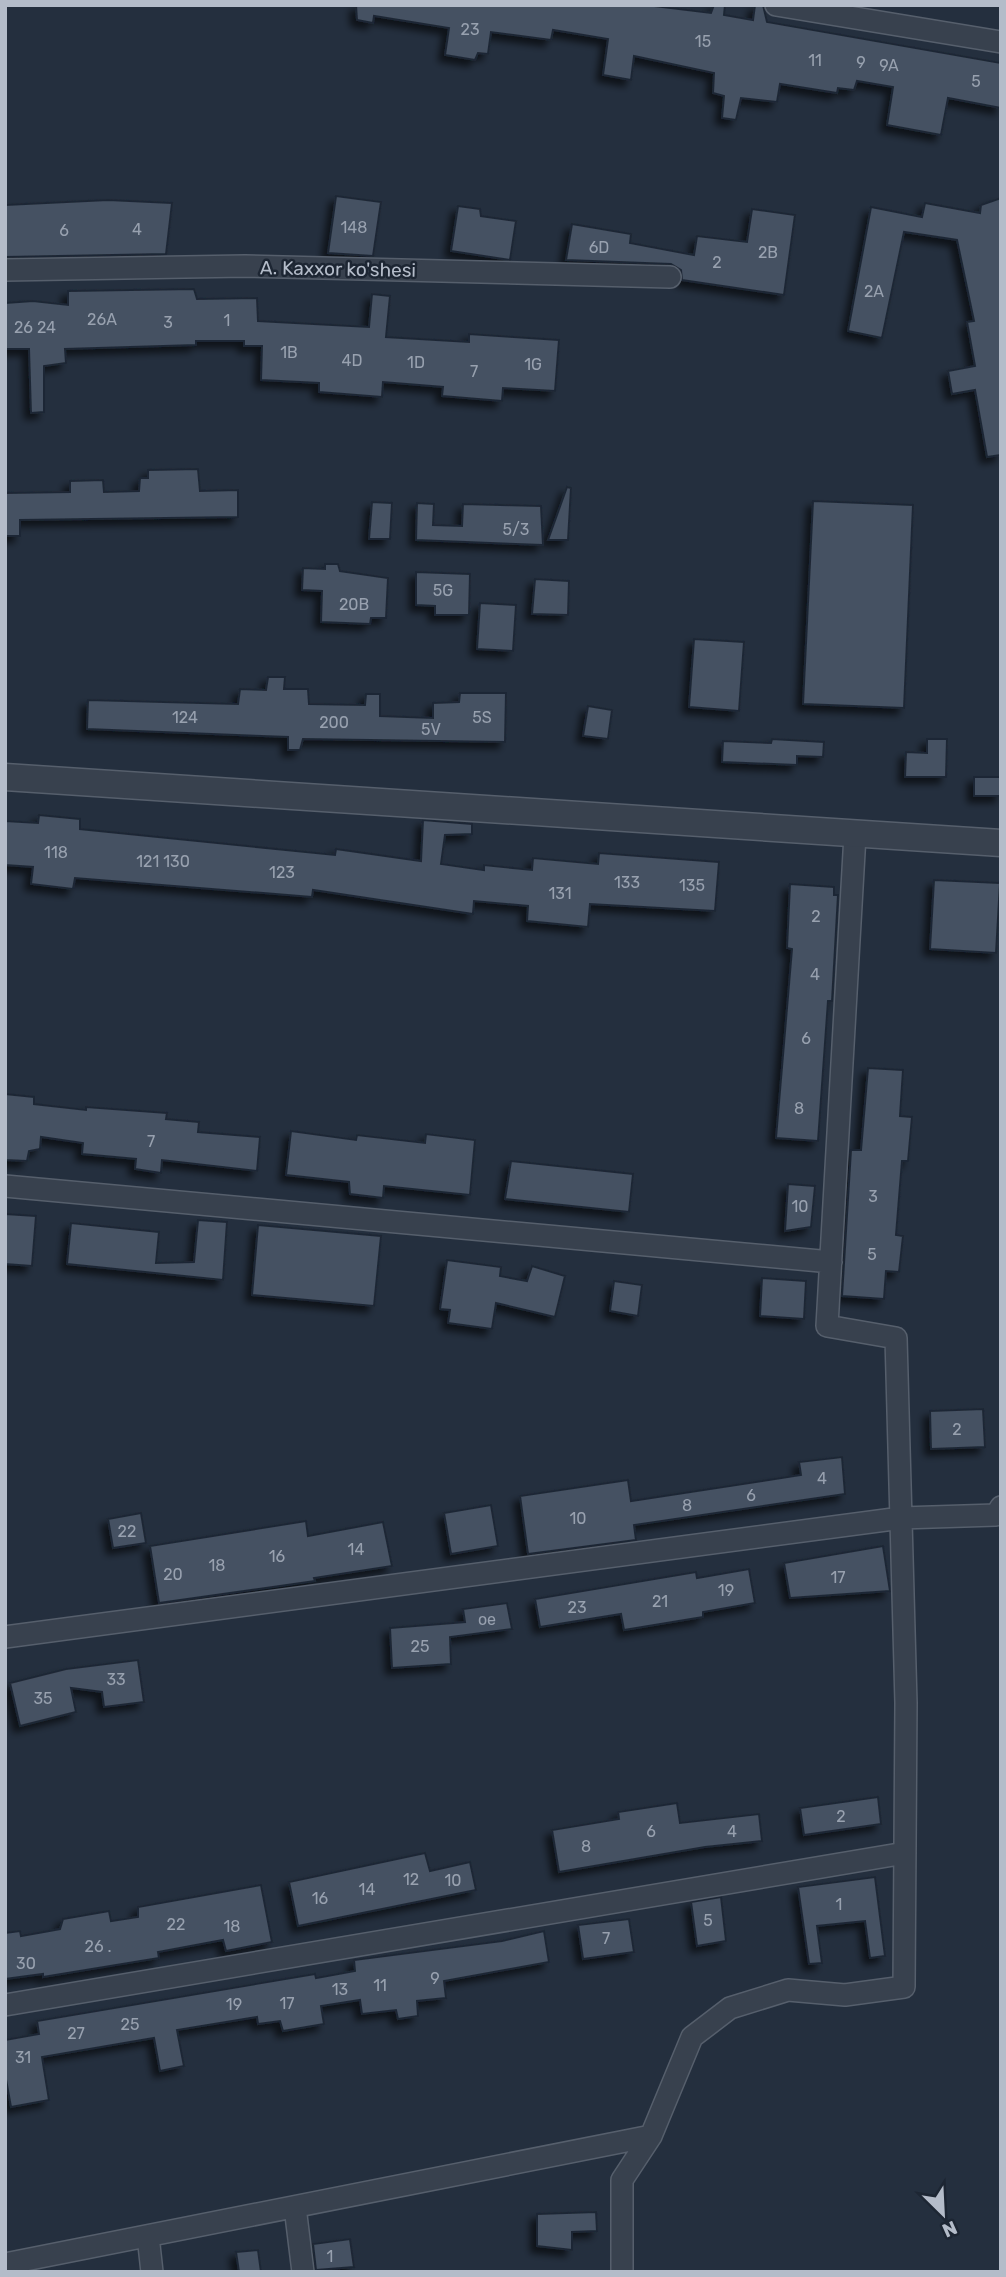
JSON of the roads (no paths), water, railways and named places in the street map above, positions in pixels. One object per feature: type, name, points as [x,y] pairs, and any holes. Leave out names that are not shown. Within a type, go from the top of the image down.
[{"type":"street","points":[[776,5],[1001,43]]},
{"type":"street","name":"A. Kaxxor ko'shesi","points":[[5,270],[245,266],[670,277]]},
{"type":"street","points":[[5,777],[1001,843]]},
{"type":"street","points":[[622,2272],[622,2180],[651,2136],[692,2037],[730,2008],[788,1990],[845,1995],[904,1987],[906,1703],[897,1338],[827,1326],[855,835]]},
{"type":"street","points":[[5,1186],[831,1262]]},
{"type":"street","points":[[5,1637],[901,1518],[996,1515],[1001,1507]]},
{"type":"street","points":[[5,2005],[905,1853]]},
{"type":"street","points":[[5,2264],[651,2136]]},
{"type":"street","points":[[295,2207],[303,2272]]},
{"type":"street","points":[[148,2236],[152,2272]]}]
